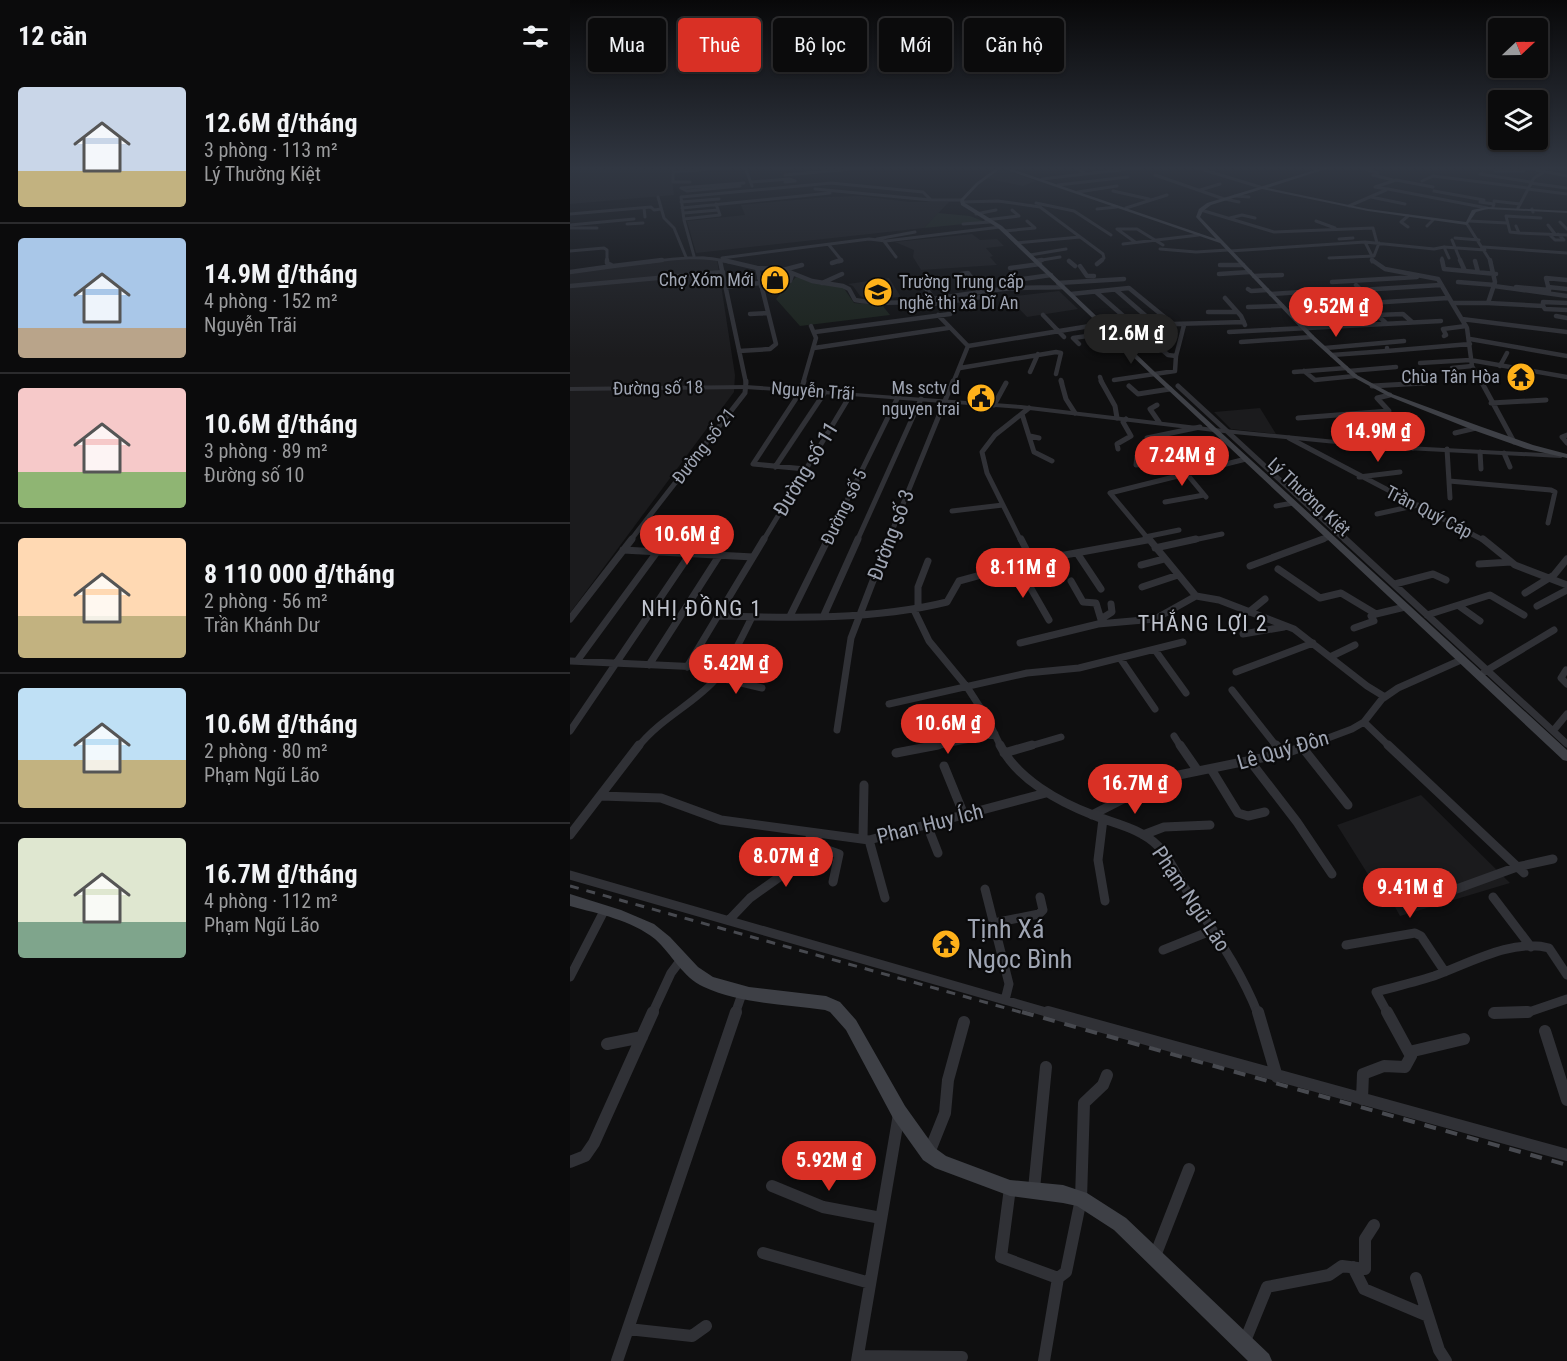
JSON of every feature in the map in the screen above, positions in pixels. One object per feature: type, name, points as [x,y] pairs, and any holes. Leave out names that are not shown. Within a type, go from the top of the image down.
[{"type":"main road","name":"Lý Thường Kiệt","points":[[1004,231],[1153,373],[1174,387],[1214,430],[1567,757]]},
{"type":"main road","points":[[1186,231],[1212,238]]},
{"type":"main road","points":[[1191,231],[1212,238],[1229,251],[1312,337],[1350,372],[1372,386],[1514,442],[1564,456]]},
{"type":"main road","points":[[1207,231],[1212,238]]},
{"type":"main road","points":[[570,900],[644,925],[672,948],[680,961],[709,982],[743,991],[826,1003],[835,1007],[851,1024],[899,1112],[928,1154],[941,1162],[1010,1188],[1034,1189],[1080,1199],[1120,1224],[1252,1355]]},
{"type":"street","points":[[675,231],[686,257]]},
{"type":"street","points":[[688,231],[694,256]]},
{"type":"street","points":[[718,260],[855,242],[915,231]]},
{"type":"street","points":[[875,239],[884,241],[987,231]]},
{"type":"street","points":[[1071,231],[1104,256],[1097,264]]},
{"type":"street","points":[[1104,231],[1111,235]]},
{"type":"street","points":[[1119,231],[1135,242]]},
{"type":"street","points":[[1139,231],[1162,247],[1196,252],[1377,241]]},
{"type":"street","points":[[1255,232],[1281,231]]},
{"type":"street","points":[[1473,231],[1496,274],[1488,303]]},
{"type":"street","points":[[1510,231],[1567,235]]},
{"type":"street","points":[[1549,234],[1555,240],[1564,240],[1553,231]]},
{"type":"street","points":[[1312,235],[1375,232],[1377,241],[1375,255],[1329,258]]},
{"type":"street","points":[[1534,234],[1538,239]]},
{"type":"street","points":[[1123,244],[1199,235]]},
{"type":"street","points":[[848,237],[855,242]]},
{"type":"street","points":[[1016,243],[1080,237]]},
{"type":"street","points":[[1185,240],[1212,238]]},
{"type":"street","points":[[1339,239],[1377,241],[1434,249],[1484,248],[1567,253]]},
{"type":"street","points":[[1465,271],[1454,239],[1479,240]]},
{"type":"street","points":[[596,241],[596,249]]},
{"type":"street","points":[[884,241],[896,257]]},
{"type":"street","points":[[1365,242],[1372,256],[1372,262],[1383,269],[1438,279],[1466,326],[1472,366],[1514,442]]},
{"type":"street","points":[[822,283],[842,274],[831,263],[842,261],[829,245]]},
{"type":"street","points":[[1541,245],[1544,251]]},
{"type":"street","points":[[1444,247],[1449,258]]},
{"type":"street","points":[[1010,268],[1066,249]]},
{"type":"street","points":[[570,251],[607,250],[607,263],[613,266]]},
{"type":"street","points":[[570,272],[694,256],[757,268],[783,270],[802,266],[796,261]]},
{"type":"street","points":[[1035,260],[1060,257]]},
{"type":"street","points":[[1442,258],[1444,269],[1496,274]]},
{"type":"street","points":[[718,260],[723,272],[746,387]]},
{"type":"street","points":[[1065,289],[1125,276],[1088,276],[1069,261]]},
{"type":"street","points":[[1474,261],[1478,272]]},
{"type":"street","points":[[1220,265],[1243,265]]},
{"type":"street","points":[[739,351],[776,346],[757,268]]},
{"type":"street","points":[[783,270],[792,275],[845,287],[858,301],[899,302],[988,291],[1129,288],[1173,324]]},
{"type":"street","points":[[570,286],[723,272]]},
{"type":"street","points":[[906,308],[995,295],[975,283],[968,273],[961,274]]},
{"type":"street","points":[[1408,273],[1331,280],[1427,277]]},
{"type":"street","points":[[1219,274],[1282,275]]},
{"type":"street","points":[[726,286],[790,281],[792,275]]},
{"type":"street","points":[[1023,279],[1051,275]]},
{"type":"street","points":[[1516,289],[1516,287],[1548,290],[1547,278],[1567,282]]},
{"type":"street","points":[[1458,282],[1567,296]]},
{"type":"street","points":[[922,283],[933,298]]},
{"type":"street","points":[[1325,290],[1440,285]]},
{"type":"street","points":[[1548,285],[1567,289]]},
{"type":"street","points":[[1248,289],[1269,292],[1318,291]]},
{"type":"street","points":[[1095,290],[1168,355],[1176,356]]},
{"type":"street","points":[[1116,290],[1162,330],[1157,345]]},
{"type":"street","points":[[1079,344],[1073,338],[1173,324],[1244,324],[1225,298]]},
{"type":"street","points":[[1338,305],[1448,298]]},
{"type":"street","points":[[1511,305],[1512,298]]},
{"type":"street","points":[[899,302],[915,319]]},
{"type":"street","points":[[1544,306],[1543,302],[1567,303]]},
{"type":"street","points":[[1452,303],[1544,306],[1545,309],[1567,310]]},
{"type":"street","points":[[1248,307],[1284,307]]},
{"type":"street","points":[[1264,310],[1284,307]]},
{"type":"street","points":[[1398,309],[1412,322]]},
{"type":"street","points":[[1208,312],[1237,312]]},
{"type":"street","points":[[750,314],[768,313]]},
{"type":"street","points":[[815,332],[950,314]]},
{"type":"street","points":[[1360,325],[1351,315],[1403,314]]},
{"type":"street","points":[[938,315],[948,328],[968,346],[1102,324]]},
{"type":"street","points":[[1042,315],[1064,337]]},
{"type":"street","points":[[1377,315],[1386,323]]},
{"type":"street","points":[[1556,316],[1567,318]]},
{"type":"street","points":[[1462,319],[1567,332]]},
{"type":"street","points":[[1229,332],[1441,321]]},
{"type":"street","points":[[1114,380],[1174,371],[1184,325]]},
{"type":"street","points":[[805,469],[753,464],[801,391],[814,348],[815,332],[811,326]]},
{"type":"street","points":[[1087,326],[1093,332]]},
{"type":"street","points":[[1444,336],[1446,335],[1443,329],[1466,326]]},
{"type":"street","points":[[814,348],[948,328]]},
{"type":"street","points":[[1241,342],[1312,337]]},
{"type":"street","points":[[1326,348],[1404,341]]},
{"type":"street","points":[[1332,355],[1470,342],[1567,356]]},
{"type":"street","name":"Đường số 3","points":[[837,730],[851,638],[911,482],[968,346]]},
{"type":"street","points":[[1388,351],[1389,348],[1400,347]]},
{"type":"street","points":[[960,368],[1061,352],[1056,374]]},
{"type":"street","points":[[1500,366],[1507,353]]},
{"type":"street","points":[[1030,372],[1038,354]]},
{"type":"street","points":[[1420,363],[1470,360],[1567,377]]},
{"type":"street","points":[[1452,368],[1472,366]]},
{"type":"street","points":[[1304,371],[1315,380],[1350,372],[1396,367]]},
{"type":"street","points":[[1294,372],[1350,372]]},
{"type":"street","points":[[1100,377],[1105,389],[1114,400],[1117,418]]},
{"type":"street","points":[[1061,380],[1066,399],[1074,413]]},
{"type":"street","points":[[994,405],[1006,383]]},
{"type":"street","points":[[1372,386],[1425,383]]},
{"type":"street","points":[[1129,386],[1138,394],[1174,387],[1227,431],[1567,744]]},
{"type":"street","name":"Nguyễn Trãi","points":[[746,387],[1029,408],[1383,447],[1564,456]]},
{"type":"street","name":"Đường số 18","points":[[570,389],[746,387]]},
{"type":"street","name":"Đường số 21","points":[[570,619],[746,393],[746,387]]},
{"type":"street","points":[[775,467],[825,392]]},
{"type":"street","name":"Đường số 11","points":[[687,667],[851,394]]},
{"type":"street","points":[[1298,418],[1389,411],[1377,398],[1390,394]]},
{"type":"street","name":"Đường số 5","points":[[790,616],[898,397]]},
{"type":"street","points":[[824,615],[921,399]]},
{"type":"street","points":[[1491,403],[1546,400]]},
{"type":"street","points":[[1156,405],[1150,409],[1159,422]]},
{"type":"street","points":[[1029,408],[999,432],[982,451],[990,483],[1032,561]]},
{"type":"street","points":[[1022,414],[1034,452],[1052,460]]},
{"type":"street","points":[[1118,448],[1117,444],[1131,436],[1123,422],[1126,418]]},
{"type":"street","points":[[1369,425],[1383,447]]},
{"type":"street","points":[[1148,438],[1200,427]]},
{"type":"street","points":[[1455,433],[1476,428]]},
{"type":"street","points":[[1413,448],[1403,434],[1417,433]]},
{"type":"street","points":[[1567,435],[1562,437],[1567,443]]},
{"type":"street","points":[[1030,436],[1039,438]]},
{"type":"street","name":"Trần Quý Cáp","points":[[1289,438],[1359,477],[1491,544],[1511,562],[1567,585]]},
{"type":"street","points":[[1447,449],[1450,498]]},
{"type":"street","points":[[1480,452],[1481,468]]},
{"type":"street","points":[[1149,453],[1137,456],[1136,465],[1180,461],[1205,469]]},
{"type":"street","points":[[1504,453],[1510,467]]},
{"type":"street","points":[[1246,459],[1110,493],[1196,596],[1219,600],[1286,626],[1314,643],[1367,686],[1385,697]]},
{"type":"street","points":[[1359,477],[1400,472]]},
{"type":"street","points":[[1165,502],[1205,496],[1186,473]]},
{"type":"street","points":[[1449,481],[1551,490],[1555,492],[1548,523]]},
{"type":"street","points":[[1276,506],[1293,503]]},
{"type":"street","points":[[952,511],[1003,505]]},
{"type":"street","points":[[1377,514],[1418,505]]},
{"type":"street","points":[[719,616],[861,614],[916,609],[947,602],[959,581],[1032,561],[1179,530]]},
{"type":"street","points":[[1155,549],[1222,534]]},
{"type":"street","points":[[1250,566],[1330,537]]},
{"type":"street","points":[[623,550],[753,557]]},
{"type":"street","points":[[573,661],[657,552]]},
{"type":"street","points":[[1077,553],[1101,589]]},
{"type":"street","points":[[570,731],[690,554]]},
{"type":"street","points":[[649,665],[719,556]]},
{"type":"street","points":[[1141,565],[1164,559]]},
{"type":"street","points":[[1525,593],[1550,578],[1567,559]]},
{"type":"street","points":[[916,609],[918,587],[928,561]]},
{"type":"street","points":[[1479,564],[1511,562]]},
{"type":"street","points":[[1018,566],[1049,620]]},
{"type":"street","points":[[1278,569],[1318,597],[1323,598],[1341,592],[1376,614]]},
{"type":"street","points":[[1395,584],[1434,574],[1446,580]]},
{"type":"street","points":[[1142,588],[1178,575]]},
{"type":"street","points":[[1071,581],[1083,602],[1096,603],[1101,621]]},
{"type":"street","points":[[1537,606],[1567,590]]},
{"type":"street","points":[[1427,615],[1490,595],[1524,615]]},
{"type":"street","points":[[1020,643],[1101,621],[1145,620],[1161,616],[1196,596]]},
{"type":"street","points":[[1249,612],[1265,599]]},
{"type":"street","points":[[1101,621],[1113,612],[1111,604]]},
{"type":"street","points":[[1459,606],[1480,621]]},
{"type":"street","points":[[1354,627],[1374,621],[1371,616],[1376,614],[1405,607]]},
{"type":"street","name":"Phạm Ngũ Lão","points":[[916,609],[929,641],[967,687],[1004,753],[1046,794],[1092,815],[1125,825],[1158,846],[1244,979],[1261,1020],[1277,1077]]},
{"type":"street","points":[[570,835],[650,731],[716,677],[752,617]]},
{"type":"street","points":[[1243,634],[1286,626]]},
{"type":"street","points":[[1477,674],[1488,671],[1554,630]]},
{"type":"street","points":[[888,704],[1027,673],[1079,668],[1183,642]]},
{"type":"street","points":[[1236,672],[1314,643]]},
{"type":"street","points":[[1330,657],[1355,645]]},
{"type":"street","points":[[1155,650],[1186,693]]},
{"type":"street","points":[[1120,657],[1155,709]]},
{"type":"street","name":"Lê Quý Đôn","points":[[1092,815],[1164,778],[1282,753],[1352,729],[1364,722],[1385,697],[1417,679],[1461,660]]},
{"type":"street","points":[[573,661],[722,669]]},
{"type":"street","points":[[1566,670],[1560,676],[1567,684]]},
{"type":"street","points":[[716,677],[762,688]]},
{"type":"street","points":[[1232,690],[1282,753]]},
{"type":"street","points":[[1553,731],[1567,714]]},
{"type":"street","points":[[1364,722],[1521,870]]},
{"type":"street","points":[[896,753],[995,734]]},
{"type":"street","points":[[1174,736],[1198,771]]},
{"type":"street","points":[[1004,753],[1061,737]]},
{"type":"street","points":[[1302,747],[1348,805]]},
{"type":"street","points":[[1250,761],[1297,822],[1332,874]]},
{"type":"street","points":[[944,766],[964,815]]},
{"type":"street","points":[[1211,769],[1238,813],[1245,817],[1265,812]]},
{"type":"street","points":[[864,785],[866,839],[885,898]]},
{"type":"street","name":"Phan Huy Ích","points":[[601,796],[661,798],[721,820],[866,839],[1046,794]]},
{"type":"street","points":[[1103,819],[1098,860],[1105,901]]},
{"type":"street","points":[[927,825],[938,853]]},
{"type":"street","points":[[1143,835],[1164,827],[1210,825]]},
{"type":"street","points":[[813,833],[815,843],[821,850],[839,854],[833,882]]},
{"type":"street","points":[[729,920],[750,898],[792,868],[813,833]]},
{"type":"street","points":[[1440,895],[1553,859]]},
{"type":"street","points":[[570,875],[729,920],[785,939],[1277,1077],[1567,1155]]},
{"type":"street","points":[[985,889],[1009,984],[1005,1000]]},
{"type":"street","points":[[994,923],[1039,914],[1043,910],[1040,897]]},
{"type":"street","points":[[1493,897],[1530,947]]},
{"type":"street","points":[[570,977],[604,911]]},
{"type":"street","points":[[1163,950],[1213,930]]},
{"type":"street","points":[[1346,945],[1415,933],[1421,936],[1445,972]]},
{"type":"street","points":[[1362,1099],[1363,1074],[1384,1066],[1405,1067],[1411,1056],[1376,992],[1445,972],[1491,955],[1530,947],[1550,949],[1567,975]]},
{"type":"street","points":[[570,1162],[585,1156],[594,1143],[671,973],[680,961]]},
{"type":"street","points":[[617,1361],[743,991]]},
{"type":"street","points":[[1494,1013],[1526,1013],[1567,999]]},
{"type":"street","points":[[928,1154],[945,1113],[948,1080],[964,1022]]},
{"type":"street","points":[[1545,1031],[1567,1100]]},
{"type":"street","points":[[607,1044],[642,1037]]},
{"type":"street","points":[[1409,1052],[1464,1039]]},
{"type":"street","points":[[1034,1189],[1046,1067]]},
{"type":"street","points":[[1044,1361],[1058,1278],[1066,1272],[1080,1199],[1084,1103],[1103,1085],[1107,1075]]},
{"type":"street","points":[[899,1112],[858,1358],[962,1357]]},
{"type":"street","points":[[1155,1257],[1189,1169]]},
{"type":"street","points":[[772,1186],[823,1206],[881,1218]]},
{"type":"street","points":[[1010,1188],[1000,1257],[1007,1262],[1050,1272],[1058,1278]]},
{"type":"street","points":[[1252,1355],[1267,1287],[1329,1275],[1342,1266],[1365,1269],[1365,1239],[1374,1225]]},
{"type":"street","points":[[763,1253],[870,1283]]},
{"type":"street","points":[[1353,1267],[1364,1289],[1428,1316]]},
{"type":"street","points":[[1416,1278],[1439,1350],[1446,1361]]},
{"type":"street","points":[[628,1329],[692,1336],[698,1335],[706,1326]]},
{"type":"shaded area","points":[[690,231],[901,231],[696,253]]},
{"type":"shaded area","points":[[972,234],[980,240],[997,239],[1004,246],[986,248],[997,265],[921,270],[913,257],[914,250],[895,242]]},
{"type":"shaded area","points":[[703,256],[717,259],[735,375],[734,392],[570,613],[570,272]]},
{"type":"shaded area","points":[[796,277],[843,287],[854,303],[882,305],[890,315],[800,326],[776,299]]},
{"type":"shaded area","name":"Trường Trung cấp nghề thị xã Dĩ An","points":[[889,278],[901,297],[868,299],[860,296],[853,286],[848,284]]},
{"type":"shaded area","points":[[1059,291],[1078,309],[1027,317],[1008,297]]},
{"type":"shaded area","points":[[1260,408],[1276,434],[1231,429],[1214,412]]},
{"type":"shaded area","points":[[1421,795],[1510,883],[1400,916],[1386,891],[1379,892],[1337,825]]},
{"type":"railway","points":[[570,886],[1027,1014]]},
{"type":"railway","points":[[1022,1012],[1567,1165]]},
{"type":"place","name":"Chợ Xóm Mới","points":[[775,280]]},
{"type":"place","name":"Trường Trung cấp nghề thị xã Dĩ An","points":[[878,292]]},
{"type":"place","name":"Chùa Tân Hòa","points":[[1521,377]]},
{"type":"place","name":"Ms sctv d nguyen trai","points":[[981,398]]},
{"type":"place","name":"Tịnh Xá Ngọc Bình","points":[[946,944]]},
{"type":"district","name":"NHỊ ĐỒNG 1","points":[[702,608]]},
{"type":"district","name":"THẮNG LỢI 2","points":[[1203,623]]}]
